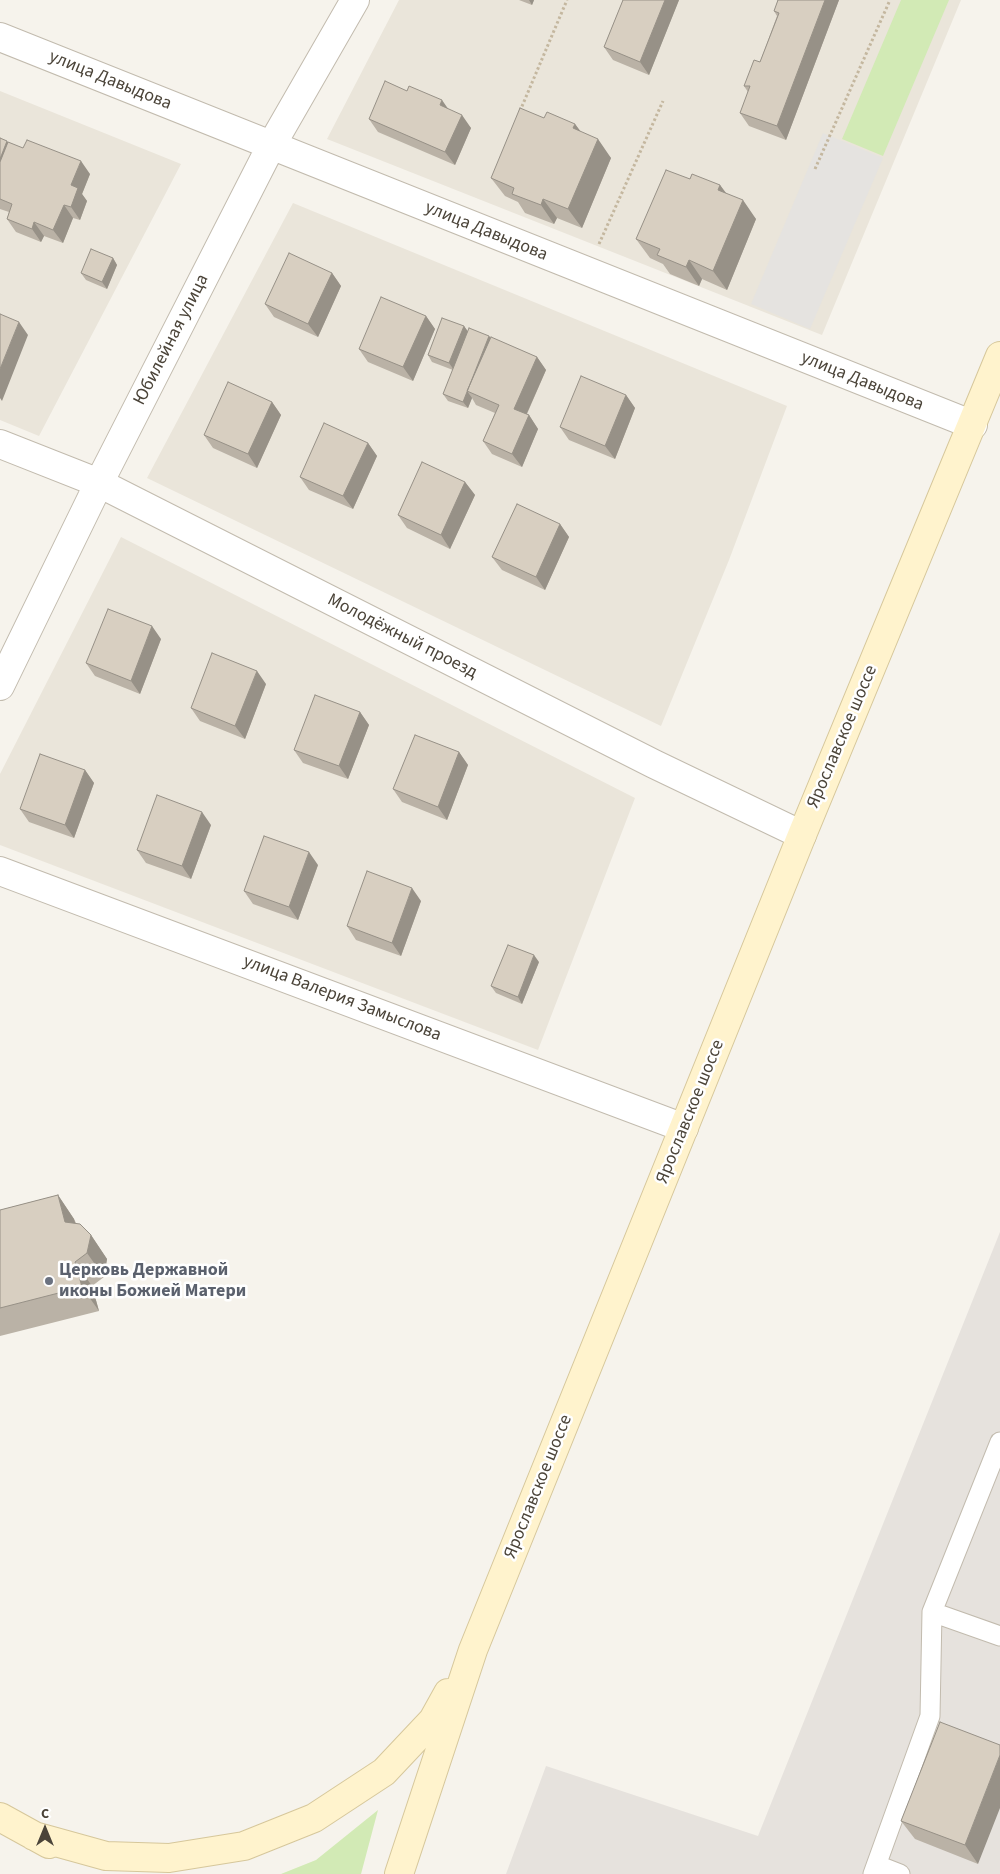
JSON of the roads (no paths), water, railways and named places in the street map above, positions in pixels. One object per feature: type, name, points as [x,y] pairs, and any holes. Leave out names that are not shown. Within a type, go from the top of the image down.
[{"type":"main road","name":"Ярославское шоссе","points":[[399,1874],[474,1650],[802,835],[1000,356]]},
{"type":"main road","points":[[34,1836],[106,1856],[169,1858],[244,1846],[314,1818],[384,1772],[433,1720],[474,1650]]},
{"type":"main road","points":[[0,1817],[103,1874]]},
{"type":"street","name":"Юбилейная улица","points":[[0,686],[99,483],[272,146],[355,0]]},
{"type":"street","name":"улица Давыдова","points":[[0,37],[973,425]]},
{"type":"street","name":"Молодёжный проезд","points":[[0,444],[99,483],[654,764],[802,835]]},
{"type":"street","name":"улица Валерия Замыслова","points":[[0,871],[684,1128]]},
{"type":"lane","points":[[900,1874],[875,1870],[930,1716],[932,1612],[1000,1442]]},
{"type":"lane","points":[[932,1612],[1000,1636]]},
{"type":"place","name":"Церковь Державной иконы Божией Матери","points":[[49,1281]]}]
